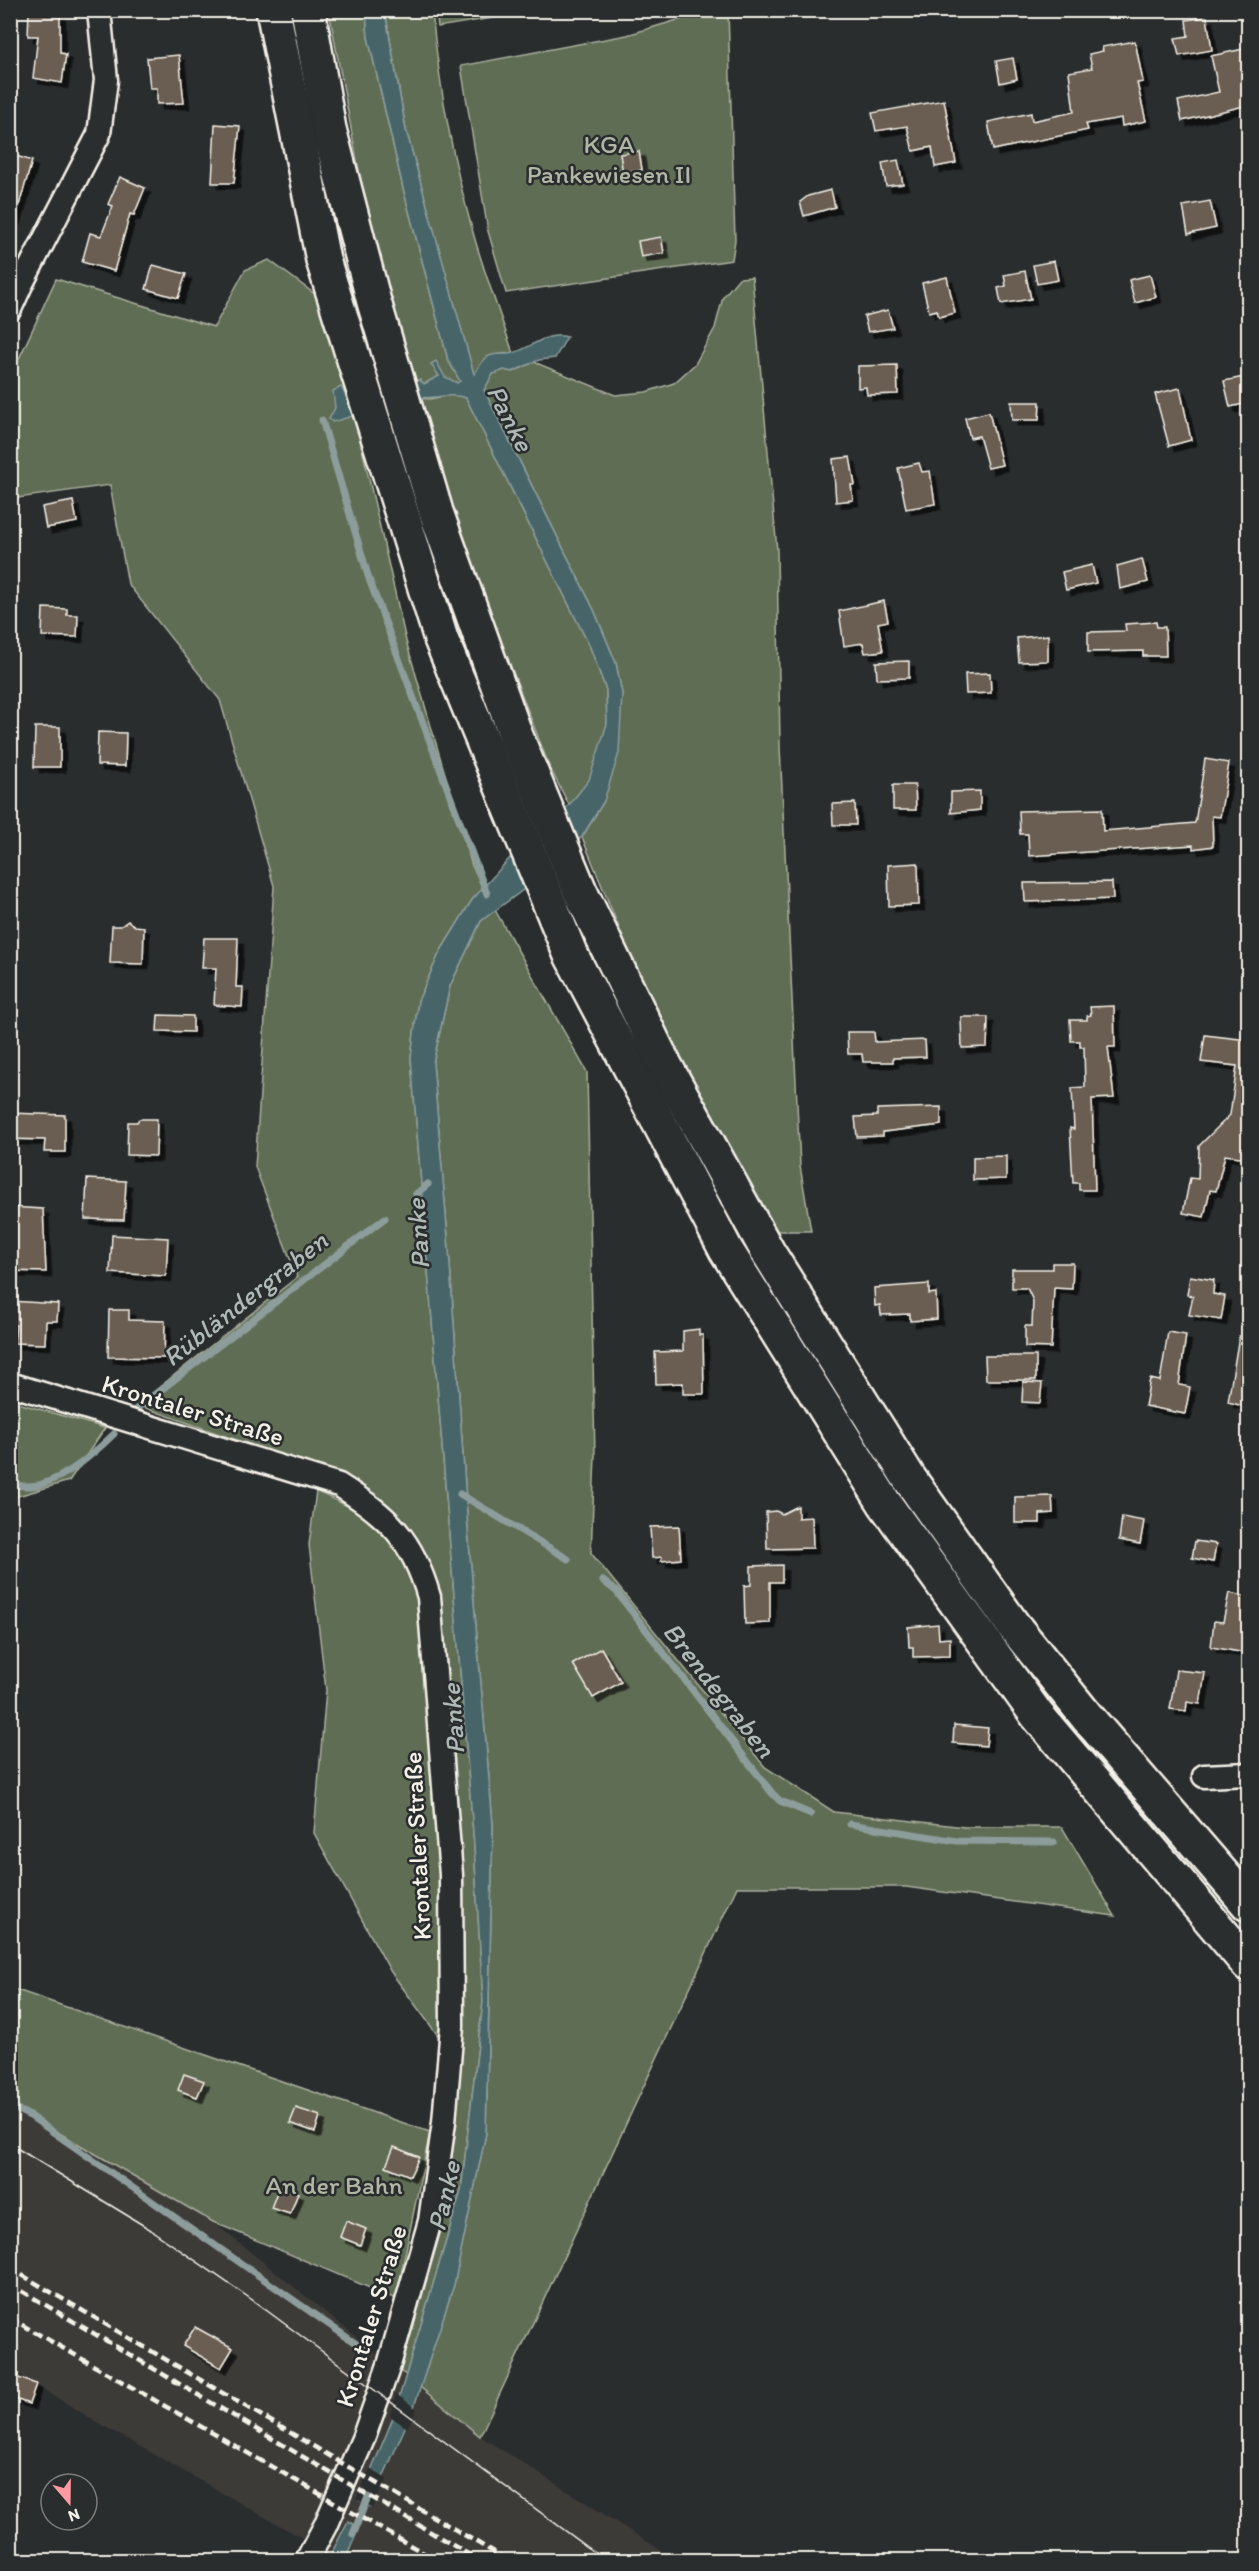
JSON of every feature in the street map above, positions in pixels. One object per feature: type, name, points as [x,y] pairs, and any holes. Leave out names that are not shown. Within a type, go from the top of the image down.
[{"type":"highway","points":[[273,10],[323,260],[441,639],[570,953],[726,1250],[885,1504],[1036,1715],[1248,1964]]},
{"type":"highway","points":[[308,10],[329,129],[374,302],[436,512],[516,736],[565,854],[656,1047],[768,1251],[909,1478],[1013,1625],[1125,1761],[1248,1904]]},
{"type":"street","points":[[10,309],[99,134],[106,80],[99,10]]},
{"type":"street","name":"Krontaler Straße","points":[[10,1384],[339,1485],[370,1505],[403,1537],[422,1574],[429,1597],[451,1875],[452,2026],[444,2122],[430,2221],[389,2365],[363,2439],[308,2560]]},
{"type":"street","points":[[1204,1776],[1248,1774]]},
{"type":"shaded area","points":[[11,2105],[213,2222],[480,2436],[676,2560],[341,2560],[102,2425],[11,2370]]},
{"type":"green space","points":[[436,10],[535,10],[535,11],[438,27]]},
{"type":"green space","points":[[329,11],[366,11],[368,37],[403,188],[448,360],[460,381],[457,383],[439,376],[424,384],[420,380],[414,381],[370,230]]},
{"type":"green space","points":[[385,11],[432,11],[443,96],[466,208],[478,251],[513,353],[489,357],[474,375],[406,130]]},
{"type":"green space","name":"KGA Pankewiesen II","points":[[708,11],[728,11],[735,240],[732,260],[506,293],[488,231],[461,66],[627,35]]},
{"type":"green space","points":[[269,260],[324,301],[356,422],[406,641],[472,866],[484,888],[472,900],[440,952],[418,1001],[411,1058],[474,1845],[483,2002],[461,2191],[406,2375],[400,2371],[442,2227],[456,2124],[464,2029],[459,1874],[444,1633],[435,1580],[345,1478],[137,1405],[297,1277],[255,1167],[274,886],[220,700],[128,584],[110,485],[11,499],[11,376],[56,279],[214,327],[245,270]]},
{"type":"green space","points":[[752,277],[777,550],[780,747],[800,1166],[811,1231],[775,1231],[698,1092],[630,955],[582,837],[604,801],[622,694],[616,663],[594,610],[484,390],[493,374],[504,370],[513,372],[534,362],[615,395],[646,392],[674,383],[695,364],[715,328],[723,297],[739,278]]},
{"type":"green space","points":[[456,394],[466,398],[590,647],[606,690],[607,724],[590,780],[569,805],[550,768],[455,522],[419,398],[429,399]]},
{"type":"green space","points":[[495,910],[587,1072],[595,1456],[591,1553],[765,1767],[834,1812],[965,1827],[1062,1827],[1115,1916],[906,1887],[737,1887],[480,2436],[420,2387],[454,2284],[486,2133],[493,1825],[469,1544],[449,1250],[433,1063],[450,986],[481,921]]},
{"type":"green space","points":[[11,1401],[105,1428],[69,1481],[11,1498]]},
{"type":"green space","points":[[316,1491],[358,1511],[392,1539],[419,1598],[431,1739],[444,1955],[439,2037],[391,1972],[314,1833],[326,1690],[309,1545]]},
{"type":"green space","name":"An der Bahn","points":[[11,1988],[430,2132],[396,2299],[213,2222],[11,2105]]},
{"type":"water","points":[[366,11],[385,11],[406,130],[474,374],[482,361],[489,356],[520,351],[553,336],[567,337],[555,358],[539,360],[512,372],[504,370],[493,374],[484,390],[594,610],[616,663],[622,694],[619,753],[604,801],[582,837],[523,890],[481,921],[450,986],[433,1063],[449,1250],[469,1544],[493,1825],[486,2133],[454,2285],[414,2407],[370,2507],[359,2500],[393,2418],[461,2191],[483,2002],[474,1845],[411,1058],[418,1001],[440,952],[472,900],[509,859],[569,805],[589,780],[607,724],[606,690],[590,647],[466,398],[459,396],[415,397],[333,422],[329,419],[335,408],[333,391],[341,387],[347,398],[420,380],[424,384],[439,376],[431,364],[436,361],[445,377],[457,383],[460,381],[448,360],[403,188],[368,37]]},
{"type":"water","points":[[348,2521],[359,2528],[345,2560],[328,2560]]},
{"type":"pier","points":[[396,2394],[417,2409],[407,2428],[390,2416]]},
{"type":"pier","points":[[370,2469],[387,2479],[372,2508],[356,2499]]},
{"type":"building","points":[[29,10],[60,10],[60,53],[66,54],[62,83],[33,78],[38,36],[28,36]]},
{"type":"building","points":[[1207,17],[1212,50],[1179,56],[1175,38],[1188,36],[1186,20]]},
{"type":"building","points":[[1135,41],[1143,82],[1137,83],[1146,121],[1122,126],[1121,118],[1086,124],[1088,130],[993,150],[988,122],[1031,113],[1032,121],[1074,112],[1069,72],[1092,68],[1089,54],[1103,51],[1102,47]]},
{"type":"building","points":[[1248,48],[1248,105],[1182,121],[1178,101],[1219,92],[1211,56]]},
{"type":"building","points":[[179,55],[184,103],[157,104],[157,88],[150,88],[147,58]]},
{"type":"building","points":[[1013,58],[1017,79],[1000,83],[996,61]]},
{"type":"building","points":[[944,100],[956,163],[935,167],[932,147],[913,151],[907,126],[876,131],[872,113]]},
{"type":"building","points":[[215,124],[240,126],[234,183],[212,183]]},
{"type":"building","points":[[639,151],[642,170],[623,173],[620,154]]},
{"type":"building","points":[[10,154],[32,161],[15,219],[10,218]]},
{"type":"building","points":[[898,160],[903,184],[886,186],[882,163]]},
{"type":"building","points":[[120,177],[145,188],[134,215],[130,214],[114,271],[82,262],[90,233],[101,236],[113,206],[108,204]]},
{"type":"building","points":[[831,190],[835,207],[804,216],[800,202],[808,196]]},
{"type":"building","points":[[1210,201],[1216,228],[1188,234],[1183,206]]},
{"type":"building","points":[[661,237],[664,253],[641,257],[638,241]]},
{"type":"building","points":[[1054,261],[1058,280],[1037,284],[1033,265]]},
{"type":"building","points":[[153,265],[186,274],[178,298],[146,289]]},
{"type":"building","points":[[1025,271],[1031,299],[1001,304],[998,288],[1006,286],[1004,275]]},
{"type":"building","points":[[1150,275],[1156,297],[1135,303],[1129,280]]},
{"type":"building","points":[[947,277],[955,313],[939,317],[937,310],[929,312],[922,283]]},
{"type":"building","points":[[888,310],[893,328],[868,332],[864,316]]},
{"type":"building","points":[[897,365],[898,394],[867,395],[866,387],[858,388],[858,366]]},
{"type":"building","points":[[1244,377],[1248,403],[1230,407],[1224,381]]},
{"type":"building","points":[[1180,388],[1191,440],[1169,446],[1155,394]]},
{"type":"building","points":[[1011,402],[1040,402],[1039,420],[1012,420]]},
{"type":"building","points":[[989,412],[1002,465],[988,468],[979,436],[970,438],[965,418]]},
{"type":"building","points":[[850,457],[855,485],[851,485],[853,500],[836,502],[833,459]]},
{"type":"building","points":[[919,463],[922,472],[930,471],[935,504],[906,509],[898,468]]},
{"type":"building","points":[[73,501],[77,522],[46,528],[42,507]]},
{"type":"building","points":[[1142,559],[1148,582],[1120,589],[1117,566]]},
{"type":"building","points":[[1092,565],[1096,583],[1066,590],[1062,572]]},
{"type":"building","points":[[884,601],[888,621],[878,623],[883,651],[865,653],[863,643],[844,646],[839,611]]},
{"type":"building","points":[[43,608],[67,609],[67,615],[78,615],[77,637],[42,636]]},
{"type":"building","points":[[1156,622],[1157,627],[1165,627],[1166,656],[1143,656],[1143,651],[1088,652],[1088,632],[1126,631],[1125,624]]},
{"type":"building","points":[[1048,635],[1048,661],[1019,662],[1017,638]]},
{"type":"building","points":[[909,661],[909,678],[877,679],[876,662]]},
{"type":"building","points":[[990,673],[991,693],[966,694],[965,674]]},
{"type":"building","points":[[35,727],[60,727],[60,767],[34,767]]},
{"type":"building","points":[[98,732],[126,733],[125,766],[97,765]]},
{"type":"building","points":[[1205,759],[1229,763],[1220,817],[1212,816],[1213,846],[1193,849],[1193,845],[1029,856],[1028,834],[1020,834],[1019,811],[1102,809],[1103,831],[1195,823]]},
{"type":"building","points":[[893,785],[915,785],[916,810],[893,810]]},
{"type":"building","points":[[980,791],[980,810],[951,813],[951,792]]},
{"type":"building","points":[[855,803],[856,825],[833,825],[832,804]]},
{"type":"building","points":[[918,863],[919,905],[889,906],[888,865]]},
{"type":"building","points":[[1112,882],[1113,899],[1025,902],[1024,883]]},
{"type":"building","points":[[128,921],[135,926],[144,927],[143,964],[110,963],[112,926],[121,926]]},
{"type":"building","points":[[204,938],[238,938],[236,987],[243,987],[242,1007],[214,1005],[216,968],[202,968]]},
{"type":"building","points":[[1114,1006],[1115,1047],[1108,1047],[1114,1098],[1092,1099],[1095,1190],[1079,1190],[1079,1183],[1073,1183],[1070,1128],[1074,1129],[1072,1088],[1085,1087],[1084,1047],[1080,1047],[1080,1041],[1071,1041],[1070,1020],[1087,1020],[1087,1016],[1091,1015],[1090,1007]]},
{"type":"building","points":[[158,1015],[193,1016],[193,1032],[157,1031]]},
{"type":"building","points":[[961,1017],[988,1017],[987,1047],[962,1048]]},
{"type":"building","points":[[847,1032],[874,1032],[875,1042],[925,1040],[926,1057],[893,1058],[893,1062],[863,1062],[862,1054],[848,1054]]},
{"type":"building","points":[[1205,1035],[1248,1040],[1248,1158],[1225,1155],[1216,1191],[1210,1190],[1204,1217],[1183,1213],[1190,1178],[1198,1179],[1199,1146],[1230,1115],[1237,1066],[1201,1062]]},
{"type":"building","points":[[941,1107],[941,1125],[883,1132],[883,1136],[857,1137],[855,1117],[877,1116],[877,1109]]},
{"type":"building","points":[[10,1113],[65,1115],[65,1152],[44,1152],[45,1140],[10,1139]]},
{"type":"building","points":[[139,1119],[157,1119],[156,1156],[127,1155],[128,1122],[137,1122]]},
{"type":"building","points":[[1006,1156],[1006,1179],[973,1180],[973,1157]]},
{"type":"building","points":[[87,1179],[126,1181],[124,1220],[85,1219]]},
{"type":"building","points":[[10,1207],[43,1209],[46,1272],[10,1271]]},
{"type":"building","points":[[112,1235],[168,1238],[166,1276],[110,1273]]},
{"type":"building","points":[[1052,1263],[1073,1263],[1072,1289],[1054,1288],[1051,1348],[1025,1347],[1025,1326],[1032,1326],[1033,1301],[1027,1288],[1012,1288],[1012,1269],[1052,1269]]},
{"type":"building","points":[[1190,1276],[1214,1280],[1213,1294],[1225,1296],[1221,1320],[1189,1315],[1193,1296],[1187,1295]]},
{"type":"building","points":[[929,1284],[929,1294],[936,1293],[937,1319],[910,1321],[910,1314],[881,1315],[880,1305],[875,1306],[874,1288]]},
{"type":"building","points":[[10,1301],[58,1304],[57,1321],[46,1321],[45,1344],[14,1343],[16,1325],[10,1324]]},
{"type":"building","points":[[109,1310],[129,1310],[129,1320],[165,1321],[164,1358],[108,1357]]},
{"type":"building","points":[[699,1329],[699,1335],[703,1335],[704,1394],[683,1394],[683,1383],[656,1384],[655,1352],[683,1351],[683,1331]]},
{"type":"building","points":[[1168,1332],[1186,1335],[1179,1385],[1190,1387],[1185,1414],[1145,1406],[1150,1379],[1160,1381]]},
{"type":"building","points":[[1239,1336],[1248,1337],[1247,1407],[1228,1402]]},
{"type":"building","points":[[985,1356],[1036,1356],[1036,1380],[986,1380]]},
{"type":"building","points":[[1023,1382],[1042,1383],[1040,1403],[1022,1402]]},
{"type":"building","points":[[1052,1496],[1053,1513],[1040,1514],[1040,1523],[1015,1523],[1015,1497]]},
{"type":"building","points":[[798,1506],[798,1518],[812,1517],[813,1548],[767,1549],[766,1512],[776,1511],[782,1514]]},
{"type":"building","points":[[1122,1517],[1144,1521],[1140,1544],[1119,1540]]},
{"type":"building","points":[[679,1526],[681,1559],[661,1561],[662,1557],[652,1558],[650,1527]]},
{"type":"building","points":[[1195,1541],[1216,1544],[1213,1562],[1192,1558]]},
{"type":"building","points":[[782,1565],[782,1582],[770,1582],[770,1623],[745,1624],[744,1586],[751,1585],[751,1566]]},
{"type":"building","points":[[1229,1593],[1248,1597],[1246,1653],[1211,1647],[1214,1621],[1223,1622]]},
{"type":"building","points":[[938,1624],[939,1639],[950,1638],[950,1656],[913,1657],[913,1647],[909,1647],[908,1627]]},
{"type":"building","points":[[601,1648],[621,1682],[593,1698],[573,1664]]},
{"type":"building","points":[[1176,1670],[1205,1673],[1200,1704],[1187,1702],[1186,1711],[1170,1709]]},
{"type":"building","points":[[954,1725],[988,1728],[986,1746],[953,1743]]},
{"type":"building","points":[[184,2074],[204,2081],[197,2097],[178,2090]]},
{"type":"building","points":[[296,2108],[320,2116],[315,2132],[290,2123]]},
{"type":"building","points":[[394,2147],[419,2157],[410,2176],[386,2166]]},
{"type":"building","points":[[279,2187],[298,2193],[290,2214],[271,2208]]},
{"type":"building","points":[[346,2221],[366,2229],[360,2245],[340,2237]]},
{"type":"building","points":[[195,2327],[233,2348],[221,2368],[183,2346]]},
{"type":"building","points":[[10,2375],[36,2384],[29,2404],[10,2397]]},
{"type":"waterway","points":[[322,420],[369,579],[487,894]]},
{"type":"waterway","name":"Rübländergraben","points":[[416,1194],[428,1184]]},
{"type":"waterway","name":"Rübländergraben","points":[[131,1413],[385,1218]]},
{"type":"waterway","name":"Rübländergraben","points":[[10,1486],[32,1486],[50,1481],[89,1457],[114,1434]]},
{"type":"waterway","name":"Brendegraben","points":[[460,1494],[568,1559]]},
{"type":"waterway","name":"Brendegraben","points":[[603,1581],[616,1591],[772,1793],[780,1801],[811,1814]]},
{"type":"waterway","name":"Brendegraben","points":[[850,1824],[957,1841],[1054,1842]]},
{"type":"waterway","points":[[10,2106],[30,2116],[368,2352]]},
{"type":"waterway","name":"Panke","points":[[353,2534],[368,2497]]},
{"type":"tram line","points":[[10,2144],[151,2230],[251,2299],[605,2560]]},
{"type":"railway","points":[[10,2268],[507,2560]]},
{"type":"railway","points":[[10,2284],[478,2560]]},
{"type":"railway","points":[[10,2318],[436,2560]]}]
